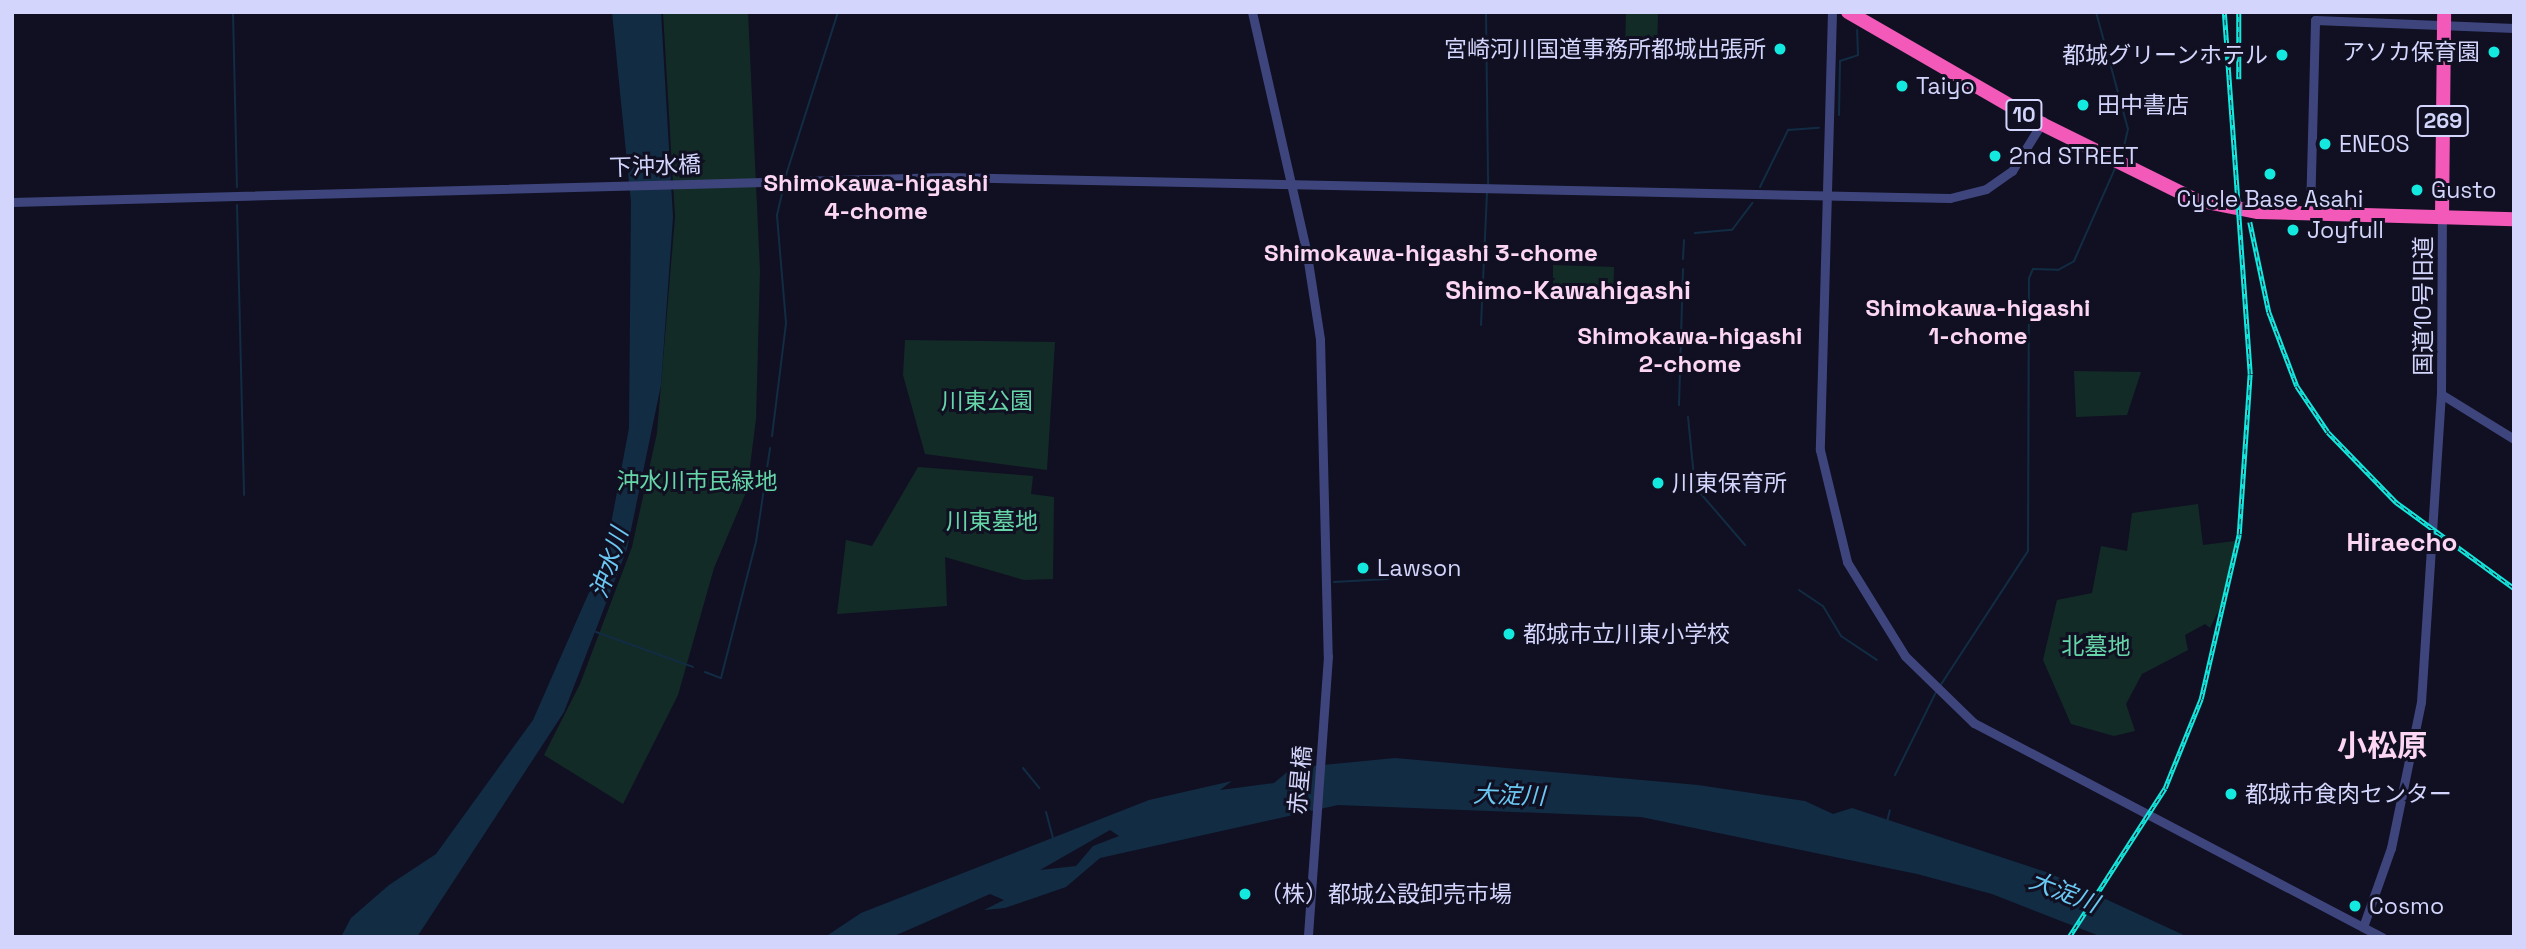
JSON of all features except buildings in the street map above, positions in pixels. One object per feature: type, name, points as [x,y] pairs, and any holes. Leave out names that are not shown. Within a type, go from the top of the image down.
[{"type":"highway","name":"10","points":[[1848,12],[2043,122],[2124,162],[2227,200],[2309,209],[2442,213],[2514,219]]},
{"type":"highway","name":"10","points":[[1864,12],[2043,122]]},
{"type":"highway","name":"269","points":[[2442,213],[2444,18]]},
{"type":"highway","name":"10","points":[[2442,213],[2514,210]]},
{"type":"street","name":"赤星橋","points":[[1252,12],[1292,184],[1320,339],[1325,721],[1308,937]]},
{"type":"street","points":[[1832,12],[1820,439],[1830,505],[1847,562],[1905,656],[1933,687],[2019,751],[2382,937]]},
{"type":"street","points":[[2309,209],[2315,20],[2444,18],[2514,28]]},
{"type":"street","name":"下沖水橋","points":[[12,202],[947,177],[1950,198],[1986,189],[2025,157],[2043,122]]},
{"type":"street","name":"国道10号旧道","points":[[2442,213],[2441,394],[2514,439]]},
{"type":"street","points":[[2363,927],[2395,835],[2421,702],[2441,394]]},
{"type":"green space","name":"沖水川市民緑地","points":[[663,12],[748,12],[760,271],[756,419],[747,490],[714,568],[678,695],[623,804],[544,755],[580,684],[632,547],[657,433],[675,217]]},
{"type":"green space","points":[[1626,12],[1658,12],[1657,50],[1625,50]]},
{"type":"green space","points":[[1553,265],[1614,267],[1613,297],[1553,296]]},
{"type":"green space","name":"川東公園","points":[[905,340],[1055,342],[1047,470],[925,454],[903,375]]},
{"type":"green space","points":[[2074,371],[2141,372],[2127,415],[2076,417]]},
{"type":"green space","name":"川東墓地","points":[[918,467],[1033,476],[1031,494],[1054,497],[1053,579],[1024,580],[945,557],[947,606],[837,614],[846,540],[872,546]]},
{"type":"green space","name":"北墓地","points":[[2198,504],[2203,545],[2235,541],[2226,595],[2210,628],[2205,624],[2185,635],[2188,650],[2142,674],[2126,704],[2135,731],[2114,736],[2071,724],[2043,660],[2057,600],[2092,593],[2101,546],[2127,551],[2132,513]]},
{"type":"water","name":"沖水川","points":[[612,12],[661,12],[673,217],[661,385],[627,549],[564,712],[417,937],[341,937],[351,918],[389,885],[436,854],[533,720],[605,556],[629,428],[631,202]]},
{"type":"water","name":"大淀川","points":[[1395,758],[1698,785],[1805,801],[1833,814],[1852,808],[2049,873],[2188,937],[2102,937],[1992,894],[1917,874],[1641,817],[1338,805],[1100,858],[1066,887],[1005,908],[984,910],[1004,900],[990,894],[892,937],[825,937],[861,913],[1149,800],[1232,781],[1220,790],[1274,783],[1292,768]],"holes":[[[1110,830],[1119,836],[1093,846],[1076,866],[1040,870]]]},
{"type":"waterway","points":[[233,12],[237,187]]},
{"type":"waterway","points":[[786,175],[838,12]]},
{"type":"waterway","points":[[1486,12],[1488,186]]},
{"type":"waterway","points":[[2096,12],[2128,129],[2122,156]]},
{"type":"waterway","points":[[1839,115],[1840,61],[1858,55],[1857,30]]},
{"type":"waterway","points":[[1760,187],[1788,130],[1819,128]]},
{"type":"waterway","points":[[1940,686],[2028,551],[2029,278],[2033,269],[2058,270],[2074,261],[2116,166]]},
{"type":"waterway","points":[[772,436],[786,323],[777,215],[783,188]]},
{"type":"waterway","points":[[1481,325],[1487,192]]},
{"type":"waterway","points":[[1695,233],[1732,230],[1752,203]]},
{"type":"waterway","points":[[237,205],[244,495]]},
{"type":"waterway","points":[[1683,259],[1684,240]]},
{"type":"waterway","points":[[1679,405],[1683,269]]},
{"type":"waterway","points":[[1688,417],[1695,487],[1745,545]]},
{"type":"waterway","points":[[705,672],[721,678],[756,542],[770,448]]},
{"type":"waterway","points":[[1334,582],[1388,579]]},
{"type":"waterway","points":[[1799,590],[1823,606],[1841,636],[1877,660]]},
{"type":"waterway","points":[[596,632],[693,667]]},
{"type":"waterway","points":[[1895,775],[1937,690]]},
{"type":"waterway","points":[[1023,768],[1039,788]]},
{"type":"waterway","points":[[1887,822],[1890,810]]},
{"type":"waterway","points":[[1046,812],[1053,838]]},
{"type":"railway","points":[[2069,937],[2165,788],[2201,699],[2239,534],[2250,374],[2224,12]]},
{"type":"railway","points":[[2239,12],[2239,79]]},
{"type":"railway","points":[[2250,222],[2269,312],[2297,386],[2328,432],[2396,502],[2514,588]]},
{"type":"place","name":"宮崎河川国道事務所都城出張所","points":[[1780,49]]},
{"type":"place","name":"アソカ保育園","points":[[2494,52]]},
{"type":"place","name":"都城グリーンホテル","points":[[2282,55]]},
{"type":"place","name":"Taiyo","points":[[1902,86]]},
{"type":"place","name":"田中書店","points":[[2083,105]]},
{"type":"place","name":"ENEOS","points":[[2325,144]]},
{"type":"place","name":"2nd STREET","points":[[1995,156]]},
{"type":"place","name":"Cycle Base Asahi","points":[[2270,174]]},
{"type":"place","name":"Gusto","points":[[2417,190]]},
{"type":"place","name":"Joyfull","points":[[2293,230]]},
{"type":"place","name":"川東保育所","points":[[1658,483]]},
{"type":"place","name":"Lawson","points":[[1363,568]]},
{"type":"place","name":"都城市立川東小学校","points":[[1509,634]]},
{"type":"place","name":"都城市食肉センター","points":[[2231,794]]},
{"type":"place","name":"（株）都城公設卸売市場","points":[[1245,894]]},
{"type":"place","name":"Cosmo","points":[[2355,906]]},
{"type":"district","name":"Shimokawa-higashi 4-chome","points":[[876,197]]},
{"type":"district","name":"Shimokawa-higashi 3-chome","points":[[1431,253]]},
{"type":"district","name":"Shimo-Kawahigashi","points":[[1568,291]]},
{"type":"district","name":"Shimokawa-higashi 1-chome","points":[[1978,322]]},
{"type":"district","name":"Shimokawa-higashi 2-chome","points":[[1690,350]]},
{"type":"district","name":"Hiraecho","points":[[2402,543]]},
{"type":"district","name":"小松原","points":[[2382,746]]}]
